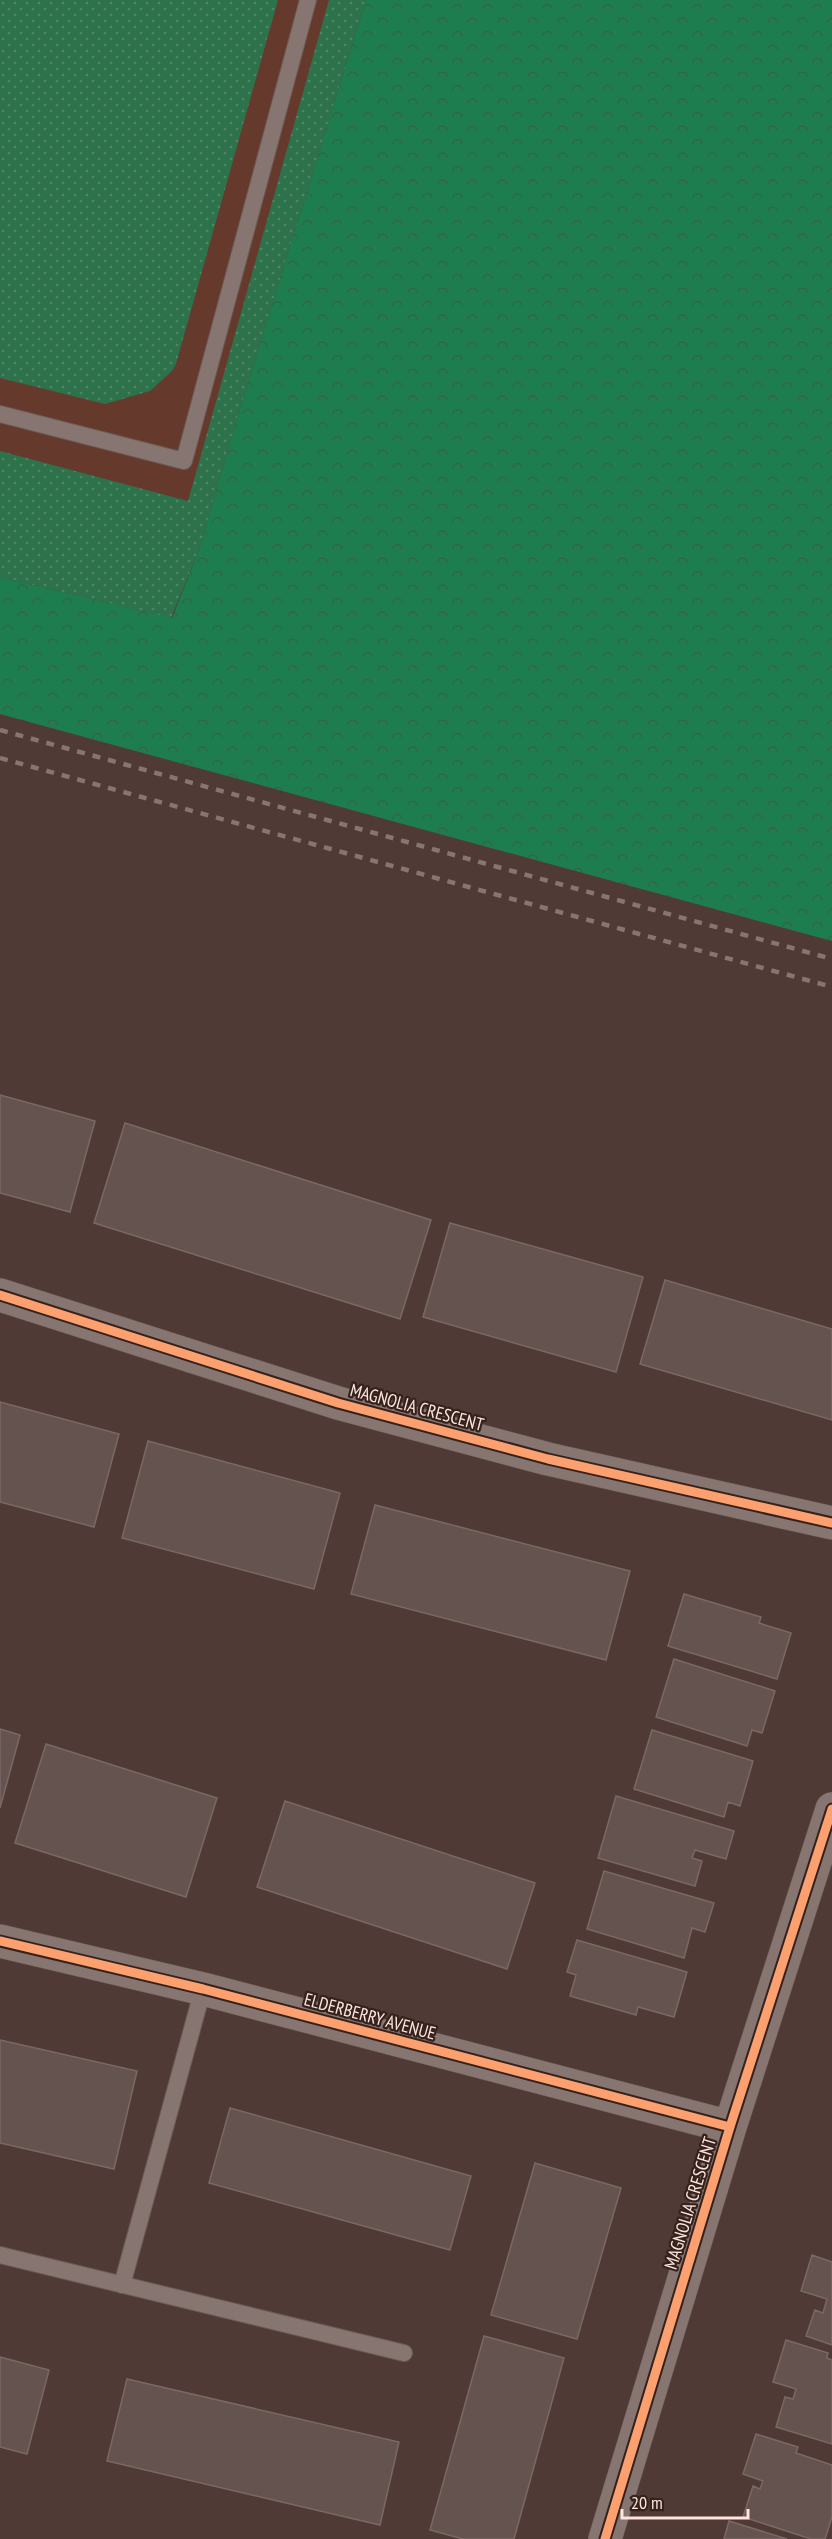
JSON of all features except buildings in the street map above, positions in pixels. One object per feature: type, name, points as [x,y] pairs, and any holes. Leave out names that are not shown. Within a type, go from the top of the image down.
[{"type":"street","name":"MAGNOLIA CRESCENT","points":[[0,1295],[338,1403],[548,1459],[832,1523]]},
{"type":"street","name":"MAGNOLIA CRESCENT","points":[[605,2539],[730,2127],[832,1809]]},
{"type":"street","name":"ELDERBERRY AVENUE","points":[[0,1941],[203,1989],[730,2127]]},
{"type":"lane","points":[[0,414],[184,461],[308,0]]},
{"type":"lane","points":[[122,2285],[203,1989]]},
{"type":"lane","points":[[0,2255],[404,2353]]},
{"type":"shaded area","points":[[0,0],[363,0],[217,536],[0,476]]},
{"type":"green space","points":[[0,0],[278,0],[176,364],[172,371],[150,391],[105,404],[0,378]]},
{"type":"green space","points":[[329,0],[366,0],[237,418],[199,550],[171,618],[0,577],[0,451],[188,501]]},
{"type":"green space","points":[[366,0],[832,0],[832,941],[0,714],[0,577],[172,618],[199,550],[237,418]]},
{"type":"railway","points":[[0,730],[832,959]]},
{"type":"railway","points":[[0,758],[832,987]]},
{"type":"cycle path","points":[[0,1295],[338,1403],[548,1459],[832,1523]]},
{"type":"cycle path","points":[[605,2539],[730,2127],[832,1809]]},
{"type":"cycle path","points":[[0,1941],[203,1989],[730,2127]]}]
